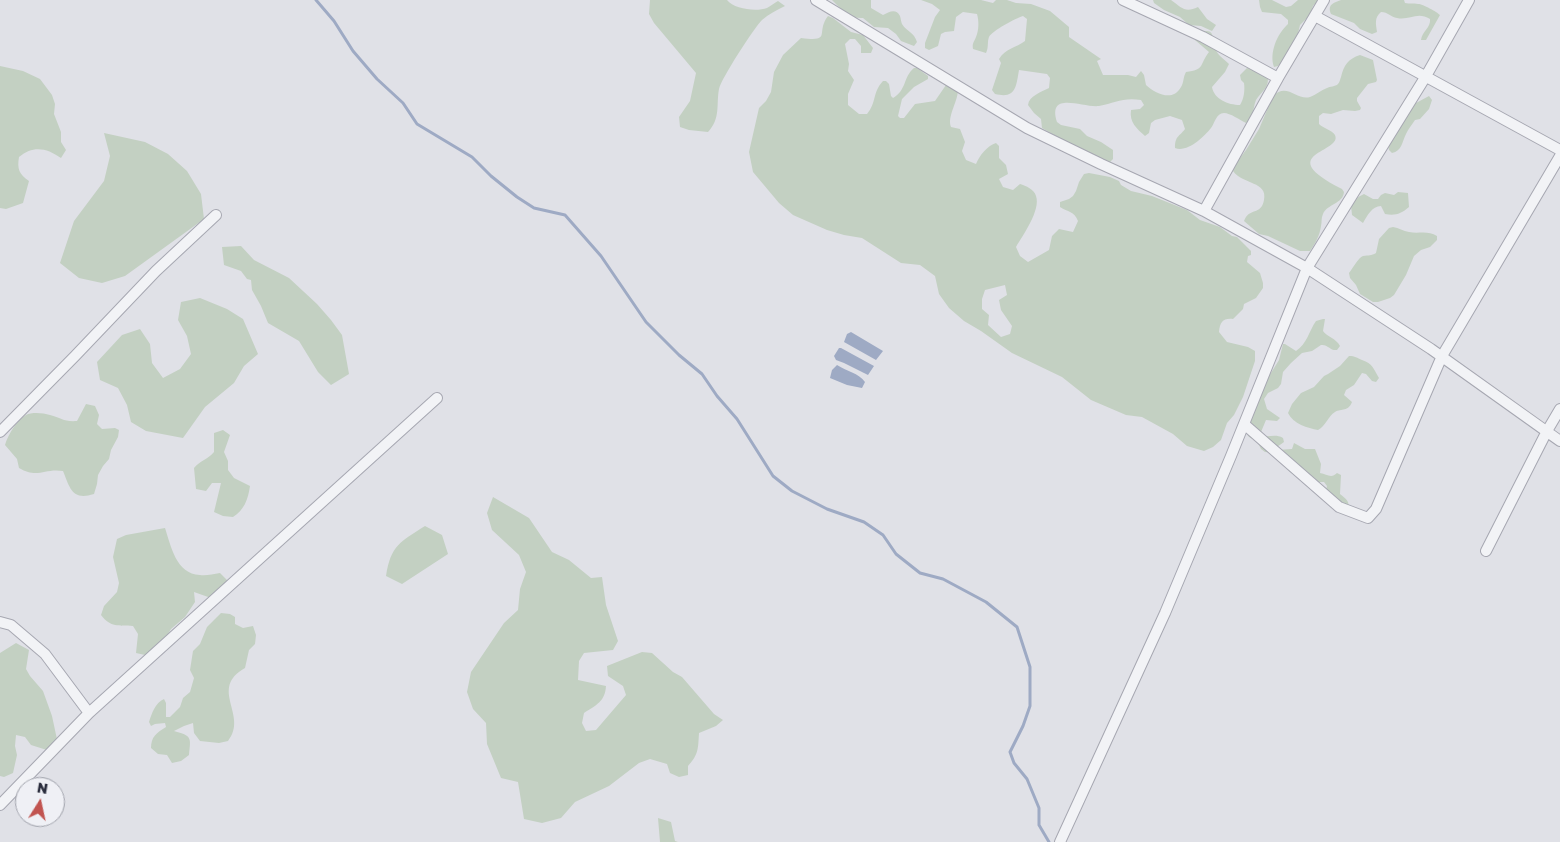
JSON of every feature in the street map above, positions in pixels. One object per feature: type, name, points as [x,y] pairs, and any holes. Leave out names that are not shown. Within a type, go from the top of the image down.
[{"type":"street","points":[[816,0],[1027,128],[1204,212],[1307,268],[1442,356],[1560,441]]},
{"type":"street","points":[[1122,0],[1203,37],[1278,78]]},
{"type":"street","points":[[1204,212],[1278,78],[1324,0]]},
{"type":"street","points":[[1060,842],[1165,613],[1307,268],[1426,76],[1470,0]]},
{"type":"street","points":[[1315,16],[1560,150]]},
{"type":"street","points":[[1244,424],[1338,507],[1368,518],[1376,509],[1442,356],[1560,156]]},
{"type":"street","points":[[0,432],[156,271],[216,215]]},
{"type":"street","points":[[0,805],[89,713],[437,398]]},
{"type":"street","points":[[1486,551],[1560,409]]},
{"type":"street","points":[[0,622],[11,625],[45,654],[89,713]]},
{"type":"green space","points":[[650,0],[727,0],[735,6],[751,10],[767,8],[778,1],[785,6],[762,20],[731,65],[721,83],[715,122],[708,132],[680,127],[679,117],[690,101],[696,73],[654,23],[649,14]]},
{"type":"green space","points":[[832,0],[871,0],[871,8],[883,15],[892,11],[896,12],[900,16],[902,24],[914,36],[917,42],[914,46],[901,41],[888,28],[874,27],[863,18],[850,15]]},
{"type":"green space","points":[[921,0],[981,0],[993,3],[996,0],[1007,0],[1031,4],[1050,11],[1069,27],[1069,37],[1101,59],[1097,61],[1103,75],[1128,75],[1136,77],[1141,71],[1146,85],[1159,94],[1169,95],[1178,92],[1186,72],[1196,70],[1201,66],[1209,52],[1195,40],[1194,35],[1207,31],[1212,35],[1218,54],[1229,64],[1225,72],[1212,87],[1219,98],[1231,104],[1240,105],[1243,97],[1244,83],[1240,75],[1247,68],[1256,70],[1268,79],[1268,82],[1266,88],[1256,100],[1253,117],[1246,123],[1229,114],[1221,113],[1200,140],[1180,149],[1175,148],[1175,144],[1185,129],[1182,120],[1170,116],[1155,120],[1151,123],[1149,133],[1145,136],[1132,122],[1131,110],[1140,109],[1144,105],[1141,100],[1124,100],[1099,106],[1062,103],[1057,106],[1055,112],[1057,122],[1061,125],[1080,129],[1087,136],[1113,150],[1113,159],[1110,162],[1087,154],[1042,128],[1041,119],[1028,105],[1033,97],[1049,88],[1050,78],[1047,74],[1019,70],[1016,86],[1011,93],[1007,95],[995,94],[992,90],[1001,63],[999,59],[1008,50],[1025,41],[1027,19],[1023,16],[1020,17],[991,34],[986,53],[973,49],[978,28],[977,14],[963,12],[956,17],[954,31],[941,34],[938,46],[929,50],[925,48],[925,43],[935,17],[940,10],[932,4]]},
{"type":"green space","points":[[1153,0],[1171,0],[1187,10],[1198,7],[1207,19],[1216,25],[1212,31],[1201,26],[1189,25],[1180,17],[1164,10],[1154,3]]},
{"type":"green space","points":[[1259,0],[1272,0],[1286,7],[1291,6],[1298,0],[1319,0],[1313,6],[1310,15],[1300,25],[1297,38],[1290,51],[1278,66],[1274,67],[1273,50],[1277,38],[1288,24],[1288,20],[1281,14],[1262,12]]},
{"type":"green space","points":[[1341,0],[1404,0],[1405,3],[1423,5],[1440,15],[1426,40],[1421,40],[1430,19],[1421,16],[1401,19],[1381,12],[1376,19],[1377,32],[1372,34],[1360,29],[1354,23],[1331,14],[1331,6]]},
{"type":"green space","points":[[828,16],[833,18],[851,32],[863,35],[873,48],[871,53],[861,53],[861,46],[855,39],[850,39],[845,44],[849,64],[848,71],[854,80],[848,94],[848,105],[859,114],[867,114],[870,110],[877,90],[883,81],[889,84],[893,98],[901,91],[908,75],[914,68],[928,76],[928,79],[914,87],[902,99],[898,116],[900,118],[904,118],[915,104],[935,101],[948,84],[958,91],[950,123],[951,127],[960,129],[965,142],[962,151],[966,160],[976,164],[984,151],[996,143],[999,146],[999,158],[1006,165],[1008,174],[999,179],[1003,187],[1013,190],[1020,184],[1032,190],[1036,196],[1037,202],[1034,215],[1016,247],[1020,256],[1028,262],[1049,250],[1052,236],[1059,229],[1073,232],[1078,221],[1073,213],[1060,207],[1060,202],[1073,196],[1084,174],[1089,173],[1110,177],[1119,181],[1121,185],[1131,191],[1152,196],[1187,210],[1200,220],[1220,227],[1232,236],[1237,237],[1251,251],[1247,262],[1260,273],[1263,288],[1256,298],[1244,304],[1243,309],[1233,319],[1223,321],[1219,332],[1227,342],[1248,347],[1255,351],[1255,361],[1243,397],[1234,415],[1227,423],[1221,440],[1213,447],[1204,451],[1187,446],[1173,434],[1142,417],[1126,415],[1091,400],[1062,377],[1012,353],[964,321],[949,308],[939,294],[935,276],[920,265],[901,263],[862,238],[827,230],[793,215],[779,203],[753,172],[749,152],[759,108],[771,92],[774,72],[783,55],[801,38],[817,39],[820,37],[824,22]],"holes":[[[1005,285],[1007,295],[999,300],[1001,310],[1012,326],[1010,334],[1001,337],[988,325],[989,315],[982,309],[982,299],[985,290]]]},
{"type":"green space","points":[[1360,55],[1373,60],[1377,80],[1368,84],[1357,98],[1360,110],[1343,110],[1331,114],[1323,113],[1319,116],[1319,124],[1334,133],[1335,141],[1315,155],[1311,161],[1312,168],[1322,177],[1342,189],[1344,192],[1343,196],[1323,214],[1320,233],[1310,251],[1300,251],[1268,236],[1259,234],[1244,221],[1249,214],[1258,210],[1262,205],[1264,194],[1262,189],[1243,179],[1233,171],[1234,166],[1259,129],[1273,96],[1278,92],[1287,91],[1305,98],[1335,86],[1338,84],[1347,63],[1352,58]]},
{"type":"green space","points":[[0,66],[23,71],[40,79],[52,95],[55,104],[54,114],[61,132],[61,142],[66,150],[61,158],[40,149],[24,153],[19,157],[18,165],[20,171],[29,181],[23,203],[6,209],[0,208]]},
{"type":"green space","points":[[1429,96],[1432,100],[1429,109],[1420,119],[1415,120],[1400,148],[1392,153],[1388,146],[1409,110],[1416,103]]},
{"type":"green space","points":[[104,133],[145,142],[168,154],[187,171],[201,194],[204,219],[125,276],[102,283],[79,278],[60,263],[74,221],[104,181],[110,156]]},
{"type":"green space","points":[[1398,192],[1408,193],[1409,207],[1401,213],[1395,215],[1385,214],[1381,206],[1378,206],[1370,212],[1363,223],[1352,215],[1351,206],[1356,199],[1364,194],[1373,199],[1378,199],[1385,193],[1394,195]]},
{"type":"green space","points":[[1393,227],[1409,232],[1430,233],[1437,236],[1437,240],[1430,247],[1421,250],[1414,256],[1406,275],[1394,295],[1378,302],[1373,302],[1360,294],[1349,273],[1361,257],[1376,253],[1379,239],[1389,228]]},
{"type":"green space","points":[[241,246],[254,260],[289,278],[331,320],[342,335],[349,374],[331,385],[318,372],[299,341],[268,323],[252,290],[251,280],[247,279],[241,271],[224,265],[222,247]]},
{"type":"green space","points":[[200,298],[227,309],[243,319],[258,354],[244,366],[234,383],[205,407],[183,438],[146,431],[131,422],[127,405],[118,388],[100,380],[97,362],[122,335],[140,329],[150,344],[152,363],[163,378],[180,369],[191,354],[187,336],[178,320],[181,302]]},
{"type":"green space","points":[[1325,319],[1323,331],[1340,346],[1335,350],[1321,345],[1312,351],[1302,353],[1291,363],[1283,372],[1281,384],[1278,388],[1268,393],[1264,399],[1267,409],[1280,418],[1277,421],[1266,420],[1261,432],[1263,436],[1283,438],[1284,442],[1277,447],[1277,450],[1292,449],[1294,443],[1305,449],[1315,449],[1321,464],[1320,473],[1331,476],[1337,473],[1341,475],[1340,494],[1348,502],[1347,509],[1326,490],[1327,486],[1324,482],[1314,482],[1293,474],[1289,471],[1285,462],[1274,453],[1265,452],[1257,441],[1246,433],[1266,381],[1279,360],[1283,344],[1296,351],[1305,341],[1316,321]]},
{"type":"green space","points":[[1349,356],[1356,357],[1371,365],[1379,378],[1376,382],[1362,373],[1354,385],[1346,390],[1344,395],[1352,402],[1347,409],[1333,414],[1318,430],[1305,427],[1293,420],[1288,413],[1292,404],[1301,393],[1314,387],[1324,376],[1340,366]]},
{"type":"green space","points":[[86,404],[95,406],[99,415],[97,424],[102,429],[115,428],[119,430],[109,459],[98,475],[94,494],[81,496],[73,492],[63,471],[31,473],[19,468],[17,459],[5,445],[10,433],[19,421],[26,415],[38,413],[77,421]]},
{"type":"green space","points":[[223,430],[230,435],[224,452],[228,461],[228,470],[234,478],[250,486],[245,504],[233,517],[223,516],[214,512],[221,483],[212,483],[206,491],[196,489],[194,468],[214,452],[214,433]]},
{"type":"green space","points":[[493,497],[529,518],[552,552],[569,560],[591,578],[602,577],[606,605],[618,641],[613,650],[584,653],[579,661],[578,680],[606,686],[602,699],[584,713],[582,723],[586,731],[596,730],[626,695],[623,686],[608,676],[607,666],[642,652],[652,653],[673,672],[682,677],[714,714],[723,720],[716,726],[699,733],[697,751],[688,766],[688,775],[679,777],[670,773],[667,764],[650,759],[639,763],[609,786],[575,802],[561,818],[542,823],[524,819],[518,782],[501,778],[487,744],[486,723],[473,709],[467,692],[471,672],[504,623],[518,610],[520,589],[526,572],[519,555],[492,530],[487,513]]},
{"type":"green space","points":[[425,526],[442,535],[448,554],[402,584],[386,576],[391,557],[398,545]]},
{"type":"green space","points":[[165,528],[172,551],[185,570],[202,575],[220,573],[227,580],[225,591],[211,598],[194,592],[195,602],[185,617],[171,629],[161,646],[145,655],[136,653],[138,634],[133,626],[112,624],[101,615],[104,606],[117,592],[119,583],[113,557],[117,539],[126,535]]},
{"type":"green space","points":[[221,613],[230,614],[235,617],[235,624],[243,628],[253,626],[256,635],[255,644],[249,650],[245,668],[235,676],[230,685],[229,693],[234,722],[233,731],[228,741],[219,743],[200,741],[194,733],[193,723],[174,731],[187,736],[190,744],[189,755],[181,761],[172,763],[167,755],[158,754],[151,748],[153,738],[166,727],[165,723],[151,726],[149,722],[158,703],[164,699],[166,703],[166,717],[170,717],[180,707],[183,698],[190,692],[194,678],[190,670],[193,651],[200,644],[207,627]]},
{"type":"green space","points":[[16,643],[29,650],[26,669],[43,691],[52,716],[58,744],[50,751],[31,745],[25,737],[16,735],[15,746],[17,755],[13,773],[4,777],[0,776],[0,653]]},
{"type":"green space","points":[[658,818],[671,822],[675,841],[678,842],[660,842]]},
{"type":"water","points":[[851,332],[883,351],[876,360],[844,342],[847,334]]},
{"type":"water","points":[[839,348],[874,366],[868,375],[836,360],[834,356]]},
{"type":"water","points":[[837,365],[862,379],[865,382],[862,388],[847,385],[830,378],[832,370]]},
{"type":"waterway","points":[[316,0],[334,21],[353,51],[377,79],[403,103],[417,124],[472,157],[491,176],[534,208],[565,215],[601,256],[646,322],[679,355],[702,374],[717,396],[737,419],[773,476],[792,491],[827,509],[864,522],[883,535],[896,554],[920,573],[943,579],[986,602],[1017,627],[1030,667],[1030,706],[1023,726],[1010,752],[1014,763],[1027,779],[1039,808],[1039,825],[1049,842]]}]
